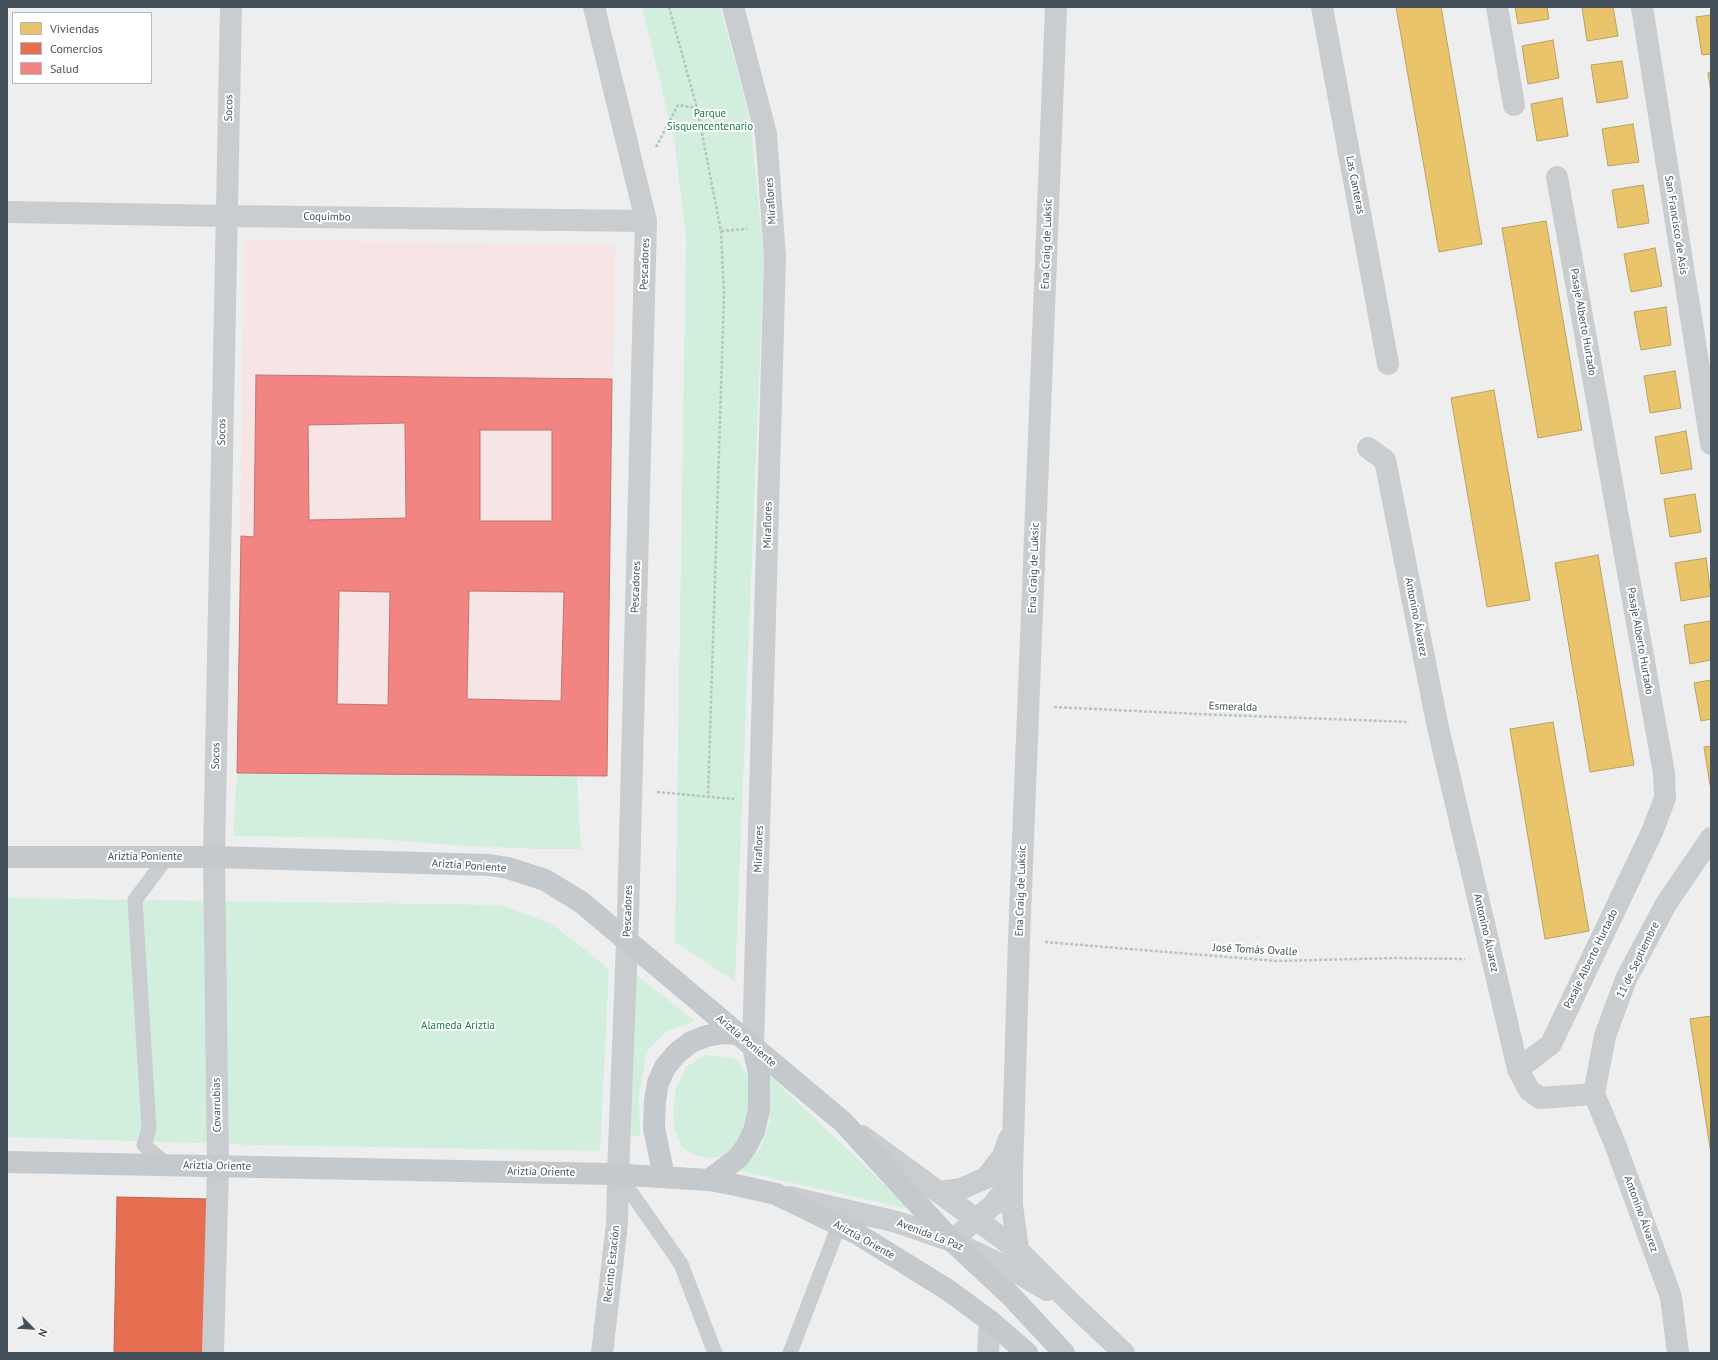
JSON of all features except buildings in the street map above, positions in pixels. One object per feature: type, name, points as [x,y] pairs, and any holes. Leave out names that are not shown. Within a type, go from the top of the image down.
[{"type":"main road","name":"Ariztía Poniente","points":[[7,857],[214,857],[490,865],[508,868],[545,880],[581,902],[843,1122],[952,1241],[1011,1296],[1064,1353]]},
{"type":"main road","points":[[664,1177],[654,1128],[655,1101],[658,1083],[665,1067],[677,1053],[691,1042],[706,1036],[722,1033],[746,1041],[759,1073],[759,1110],[754,1131],[746,1147],[738,1158],[709,1180]]},
{"type":"main road","name":"Avenida La Paz","points":[[843,1122],[1018,1250],[1124,1353]]},
{"type":"main road","name":"Ariztía Oriente","points":[[7,1162],[618,1174],[709,1180],[776,1194],[838,1225],[904,1262],[948,1290],[990,1321],[1026,1353]]},
{"type":"main road","points":[[1012,1174],[1012,1205],[1018,1250]]},
{"type":"main road","name":"Avenida La Paz","points":[[776,1194],[897,1222],[952,1241],[1018,1273],[1072,1304]]},
{"type":"main road","points":[[976,1264],[984,1279],[988,1296],[990,1321],[988,1353]]},
{"type":"street","name":"Socos","points":[[214,857],[231,7]]},
{"type":"street","name":"Pescadores","points":[[594,7],[646,221],[627,942],[618,1174]]},
{"type":"street","name":"Miraflores","points":[[733,7],[766,134],[774,257],[746,1041]]},
{"type":"street","name":"Ena Craig de Luksic","points":[[952,1241],[993,1205],[1007,1187],[1012,1174],[1012,1128],[1019,940],[1056,7]]},
{"type":"street","name":"Las Canteras","points":[[1322,7],[1388,364]]},
{"type":"street","points":[[1497,7],[1514,105]]},
{"type":"street","name":"San Francisco de Asís","points":[[1642,7],[1711,444]]},
{"type":"street","name":"Pasaje Alberto Hurtado","points":[[1518,1069],[1551,1044],[1652,832],[1665,798],[1664,773],[1557,178]]},
{"type":"street","name":"Coquimbo","points":[[7,212],[646,221]]},
{"type":"street","name":"Antonino Álvarez","points":[[1368,448],[1385,460],[1437,723],[1518,1069],[1529,1090],[1540,1098],[1594,1094],[1615,1144],[1671,1297],[1678,1353]]},
{"type":"street","name":"11 de Septiembre","points":[[1594,1094],[1605,1036],[1626,979],[1666,904],[1711,838]]},
{"type":"street","name":"Covarrubias","points":[[213,1353],[218,1166],[214,857]]},
{"type":"street","name":"Ena Craig de Luksic","points":[[940,1192],[961,1189],[986,1178],[1003,1156],[1012,1128]]},
{"type":"street","name":"Recinto Estación","points":[[602,1353],[617,1224],[618,1174]]},
{"type":"lane","points":[[166,1165],[144,1145],[149,1129],[135,900],[167,857]]},
{"type":"lane","points":[[618,1174],[681,1264],[715,1353]]},
{"type":"lane","points":[[790,1353],[838,1225]]},
{"type":"path","points":[[631,790],[708,797],[724,295],[721,231],[697,108],[669,7]]},
{"type":"path","points":[[637,182],[678,105],[697,108]]},
{"type":"path","name":"Esmeralda","points":[[1028,705],[1197,714],[1437,723]]},
{"type":"path","name":"José Tomás Ovalle","points":[[1019,940],[1276,961],[1395,958],[1492,959]]},
{"type":"shaded area","points":[[244,240],[615,244],[607,776],[237,773]]},
{"type":"green space","name":"Parque Sisquencentenario","points":[[642,7],[720,7],[750,118],[764,256],[735,981],[675,942],[686,238],[675,144]]},
{"type":"green space","points":[[237,773],[577,776],[581,849],[469,846],[363,838],[233,836]]},
{"type":"green space","name":"Alameda Ariztia","points":[[7,898],[500,905],[552,924],[609,969],[600,1151],[257,1145],[7,1137]]},
{"type":"green space","points":[[630,970],[695,1021],[667,1031],[647,1051],[639,1096],[640,1136],[628,1137]]},
{"type":"green space","points":[[704,1055],[734,1058],[750,1078],[751,1112],[743,1142],[726,1157],[709,1158],[696,1155],[682,1148],[675,1131],[673,1111],[676,1088],[686,1067]]},
{"type":"green space","points":[[770,1076],[910,1209],[740,1171],[760,1149],[770,1121]]}]
